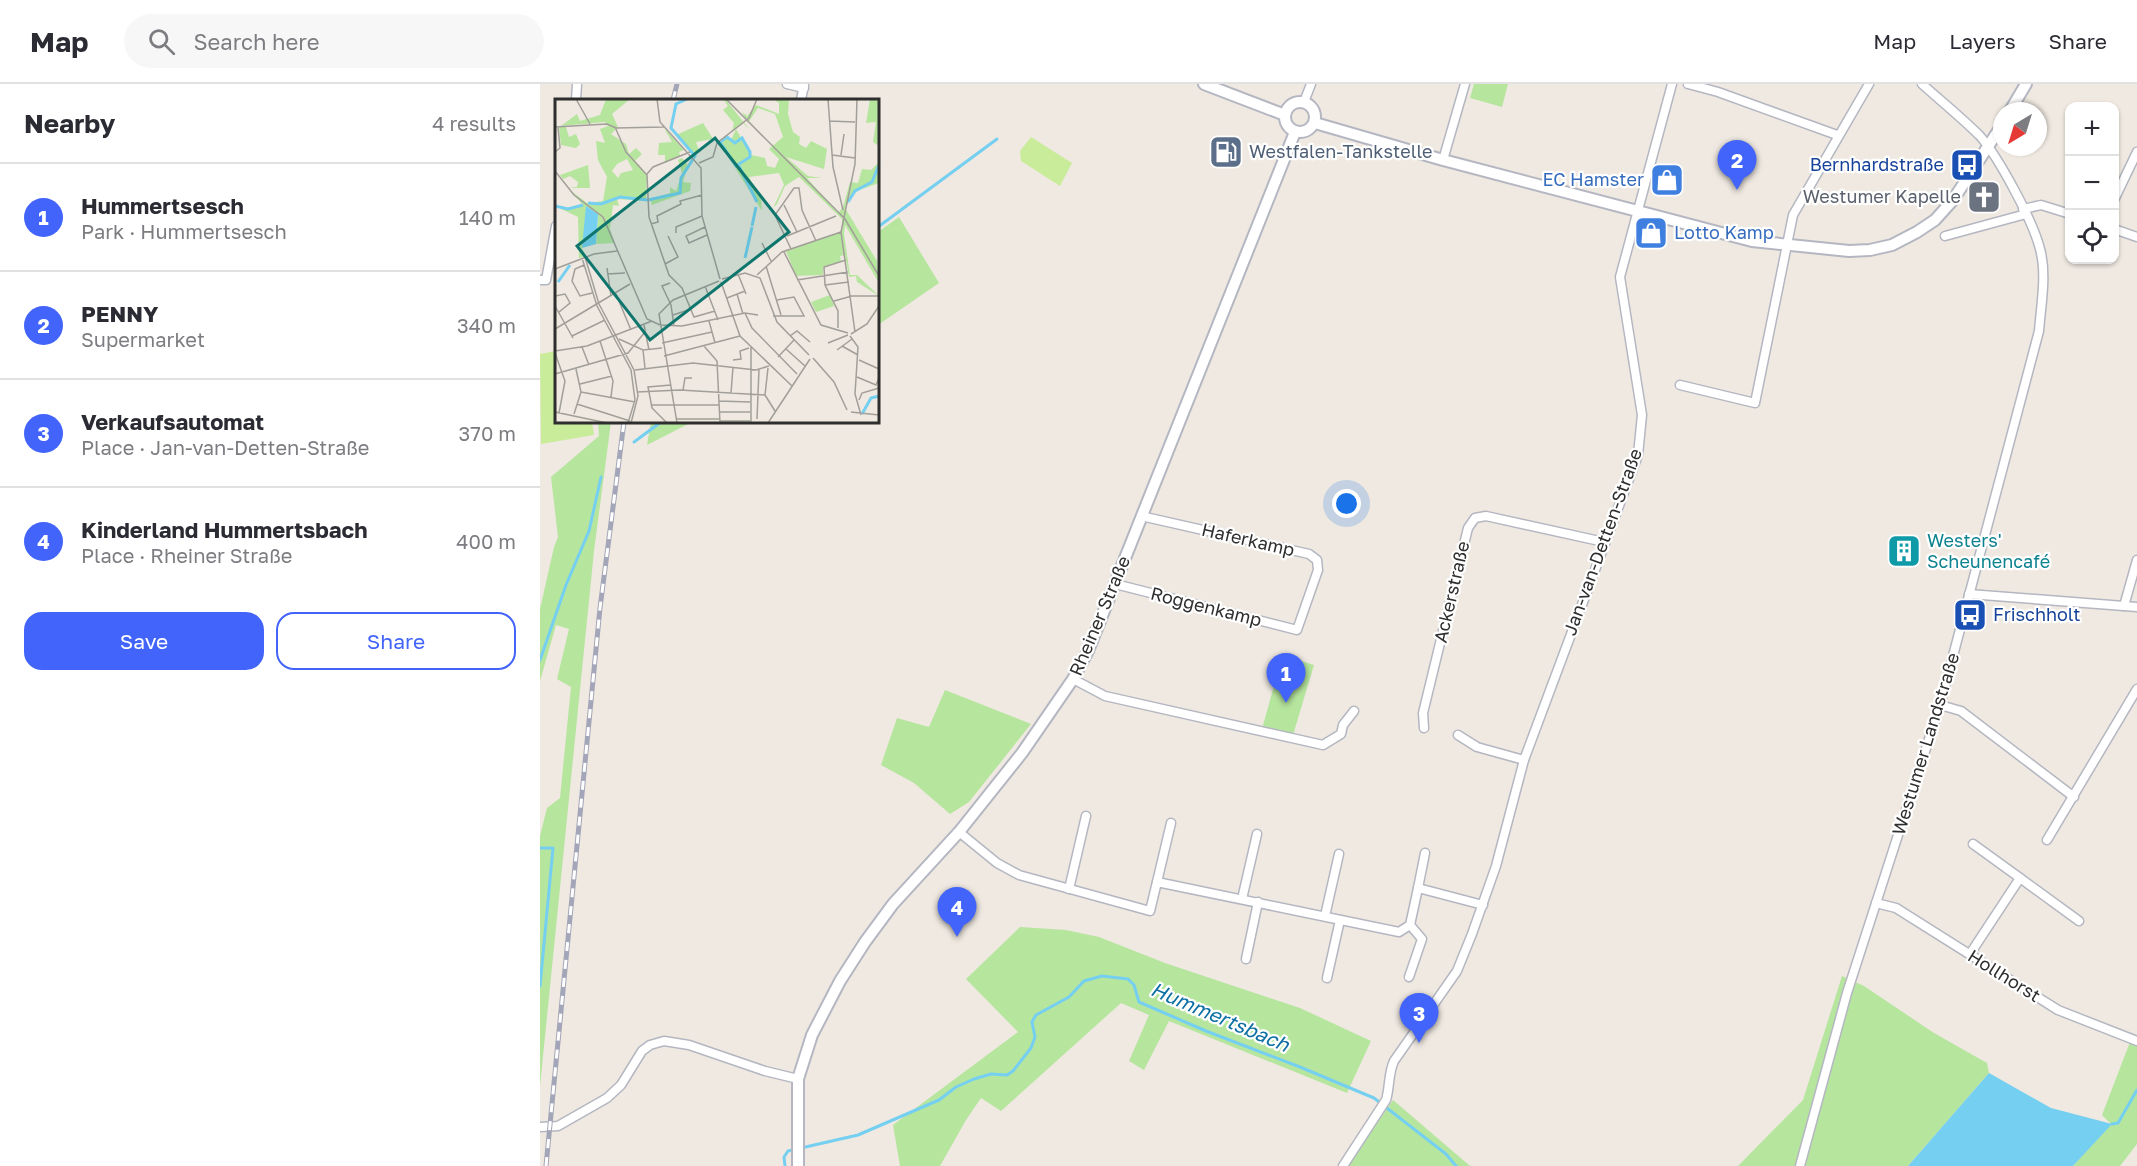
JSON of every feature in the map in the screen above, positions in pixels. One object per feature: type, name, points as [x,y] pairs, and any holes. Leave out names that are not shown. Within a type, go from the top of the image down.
[{"type":"street","points":[[576,99],[577,84]]},
{"type":"street","points":[[787,84],[804,86]]},
{"type":"street","points":[[1204,84],[1223,87],[1285,115]]},
{"type":"street","points":[[1304,102],[1311,84]]},
{"type":"street","points":[[1443,160],[1466,84]]},
{"type":"street","name":"Jan-van-Detten-Straße","points":[[1343,1166],[1386,1100],[1390,1070],[1457,971],[1496,866],[1524,760],[1604,542],[1631,477],[1640,443],[1642,415],[1620,277],[1672,84]]},
{"type":"street","points":[[1688,84],[1718,92],[1838,135]]},
{"type":"street","points":[[1680,385],[1755,403],[1793,215],[1869,84]]},
{"type":"street","points":[[1922,84],[1980,136],[1989,148]]},
{"type":"street","points":[[2015,102],[2026,84]]},
{"type":"street","points":[[1304,102],[1314,110],[1315,123],[1306,132],[1294,132],[1287,125],[1285,115],[1292,104],[1304,102]]},
{"type":"street","points":[[1315,123],[1638,213],[1752,241],[1860,250],[1892,245],[1935,220],[1953,200],[1993,141]]},
{"type":"street","name":"Rheiner Straße","points":[[798,1161],[798,1079],[812,1035],[840,981],[864,942],[892,904],[959,832],[1022,753],[1073,679],[1088,651],[1294,132]]},
{"type":"street","name":"Westumer Landstraße","points":[[1800,1166],[1847,993],[1940,705],[2039,331],[2043,280],[2041,249],[2025,211],[1989,148]]},
{"type":"street","points":[[2119,193],[2134,168],[2137,152]]},
{"type":"street","points":[[1945,236],[2041,205],[2065,212]]},
{"type":"street","points":[[543,280],[555,230]]},
{"type":"street","points":[[2119,230],[2137,237]]},
{"type":"street","name":"Haferkamp","points":[[1141,516],[1309,554],[1317,560],[1318,570],[1297,630]]},
{"type":"street","name":"Ackerstraße","points":[[1424,728],[1423,714],[1458,565],[1468,528],[1475,518],[1486,516],[1604,542]]},
{"type":"street","points":[[2124,606],[2137,560]]},
{"type":"street","name":"Roggenkamp","points":[[1115,584],[1297,630]]},
{"type":"street","points":[[1969,594],[2137,607]]},
{"type":"street","points":[[1073,679],[1105,696],[1323,745],[1341,734],[1344,725],[1354,711]]},
{"type":"street","points":[[2047,840],[2137,689]]},
{"type":"street","points":[[1940,705],[1961,711],[2074,797]]},
{"type":"street","points":[[1458,735],[1477,747],[1524,760]]},
{"type":"street","points":[[1069,889],[1086,816]]},
{"type":"street","points":[[959,832],[997,863],[1019,875],[1150,910],[1171,823]]},
{"type":"street","points":[[1242,899],[1257,834]]},
{"type":"street","points":[[1973,844],[2079,921]]},
{"type":"street","points":[[1157,882],[1399,932],[1410,925],[1425,853]]},
{"type":"street","points":[[1325,916],[1339,854]]},
{"type":"street","points":[[1970,954],[2020,878]]},
{"type":"street","points":[[1418,888],[1483,905]]},
{"type":"street","points":[[1246,959],[1258,903]]},
{"type":"street","name":"Hollhorst","points":[[1876,903],[1896,908],[2058,1010],[2137,1041]]},
{"type":"street","points":[[1327,978],[1340,920]]},
{"type":"street","points":[[1409,977],[1422,939],[1410,925]]},
{"type":"street","points":[[542,1127],[558,1126],[607,1098],[621,1085],[642,1051],[650,1045],[664,1041],[689,1045],[765,1071],[798,1079]]},
{"type":"green space","points":[[1474,84],[1508,84],[1502,107],[1470,98]]},
{"type":"green space","points":[[1031,137],[1072,163],[1060,186],[1021,161],[1020,151]]},
{"type":"green space","points":[[899,217],[939,283],[879,324],[879,231]]},
{"type":"green space","points":[[555,351],[555,423],[592,423],[594,435],[541,444],[540,354]]},
{"type":"green space","points":[[598,423],[611,423],[594,551],[540,1086],[540,836],[547,808],[560,798],[571,687],[557,679],[569,629],[556,625],[540,681],[540,609],[558,537],[551,477],[599,436]]},
{"type":"green space","points":[[651,423],[690,423],[647,445]]},
{"type":"green space","points":[[1295,659],[1314,665],[1293,735],[1262,729],[1277,675],[1289,677]]},
{"type":"green space","points":[[945,690],[1031,724],[969,802],[950,814],[914,783],[881,765],[897,718],[929,727]]},
{"type":"green space","points":[[1020,927],[1066,930],[1099,937],[1165,963],[1300,1008],[1371,1041],[1347,1093],[1169,1021],[1144,1070],[1129,1061],[1149,1015],[1121,1003],[1001,1111],[981,1098],[940,1166],[900,1166],[893,1125],[1018,1032],[966,979]]},
{"type":"green space","points":[[1842,976],[1864,986],[1934,1033],[1987,1063],[1989,1073],[1908,1166],[1738,1166],[1803,1100]]},
{"type":"green space","points":[[2130,1042],[2137,1045],[2137,1144],[2120,1166],[2073,1166],[2111,1124],[2102,1115]]},
{"type":"green space","points":[[1393,1100],[1470,1166],[1348,1166]]},
{"type":"water","points":[[1989,1073],[2051,1108],[2112,1124],[2073,1166],[1908,1166]]},
{"type":"waterway","points":[[879,226],[997,139]]},
{"type":"waterway","points":[[634,442],[660,423]]},
{"type":"waterway","points":[[540,660],[566,585],[589,531],[601,477]]},
{"type":"waterway","points":[[540,848],[553,848],[540,986]]},
{"type":"waterway","name":"Hummertsbach","points":[[785,1166],[784,1157],[788,1151],[858,1135],[939,1100],[956,1087],[974,1079],[991,1074],[1007,1075],[1013,1071],[1031,1048],[1035,1037],[1032,1022],[1036,1015],[1069,997],[1084,981],[1102,976],[1128,979],[1134,985],[1139,1002],[1374,1098],[1446,1154],[1456,1166]]},
{"type":"waterway","points":[[2112,1124],[2118,1123],[2137,1090]]},
{"type":"railway","points":[[673,99],[677,84]]},
{"type":"railway","points":[[546,1166],[600,608],[624,423]]},
{"type":"place","name":"Westfalen-Tankstelle","points":[[1226,152]]},
{"type":"place","name":"Bernhardstraße","points":[[1967,165]]},
{"type":"place","name":"EC Hamster","points":[[1667,180]]},
{"type":"place","name":"PENNY","points":[[1737,190]]},
{"type":"place","name":"Westumer Kapelle","points":[[1984,197]]},
{"type":"place","name":"Lotto Kamp","points":[[1651,233]]},
{"type":"place","name":"Westers' Scheunencafé","points":[[1904,551]]},
{"type":"place","name":"Frischholt","points":[[1970,615]]},
{"type":"place","name":"Hummertsesch","points":[[1286,703]]},
{"type":"place","name":"Kinderland Hummertsbach","points":[[957,937]]},
{"type":"place","name":"Verkaufsautomat","points":[[1419,1043]]}]
